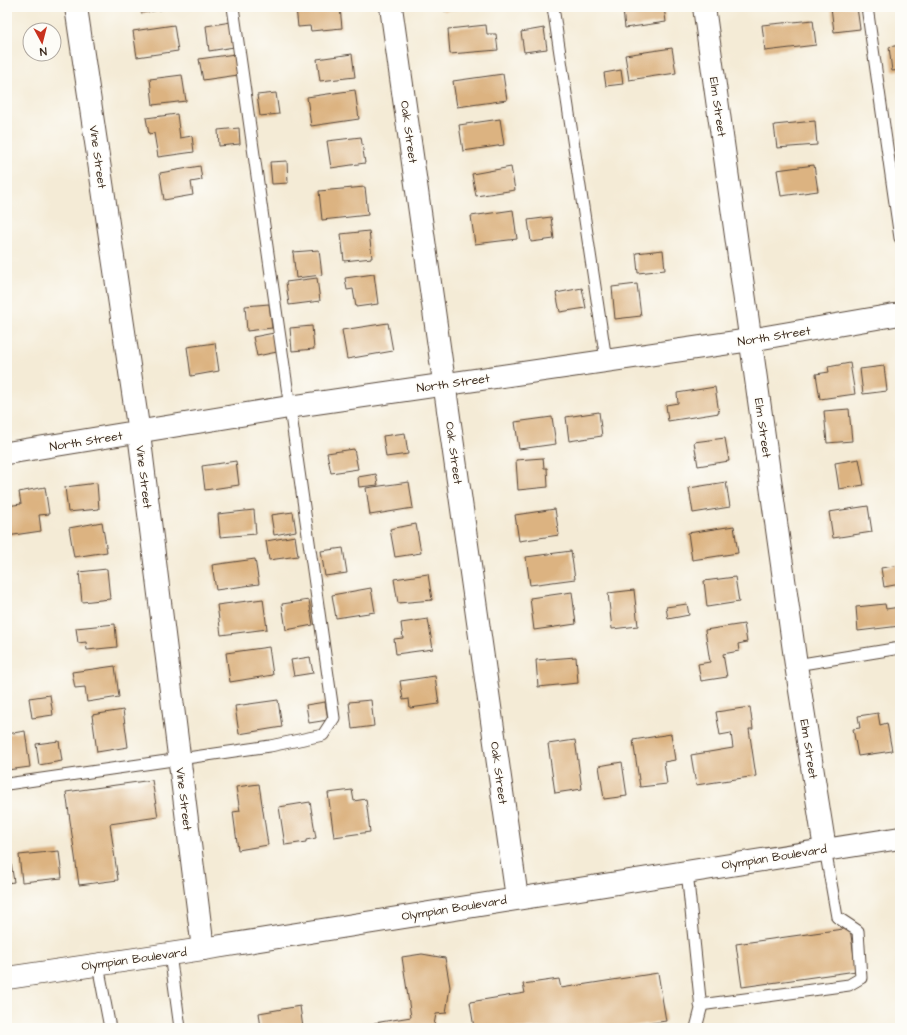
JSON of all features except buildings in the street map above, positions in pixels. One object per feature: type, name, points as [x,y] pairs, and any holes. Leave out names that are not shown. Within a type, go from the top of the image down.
[{"type":"street","name":"Vine Street","points":[[76,7],[139,433],[203,949]]},
{"type":"street","name":"Oak Street","points":[[391,7],[517,898]]},
{"type":"street","name":"Elm Street","points":[[704,7],[796,665],[825,849]]},
{"type":"street","name":"North Street","points":[[7,453],[139,433],[289,407],[750,340],[900,314]]},
{"type":"street","name":"Olympian Boulevard","points":[[7,978],[203,949],[900,838]]},
{"type":"lane","points":[[7,784],[270,746],[323,735],[334,718],[233,7]]},
{"type":"lane","points":[[553,7],[606,360]]},
{"type":"lane","points":[[867,7],[900,238]]},
{"type":"lane","points":[[796,665],[900,648]]},
{"type":"lane","points":[[700,1005],[848,985],[861,978],[858,930],[837,917],[825,849]]},
{"type":"lane","points":[[687,871],[700,1005],[696,1028]]},
{"type":"lane","points":[[170,954],[180,1028]]},
{"type":"lane","points":[[98,964],[110,1028]]}]
